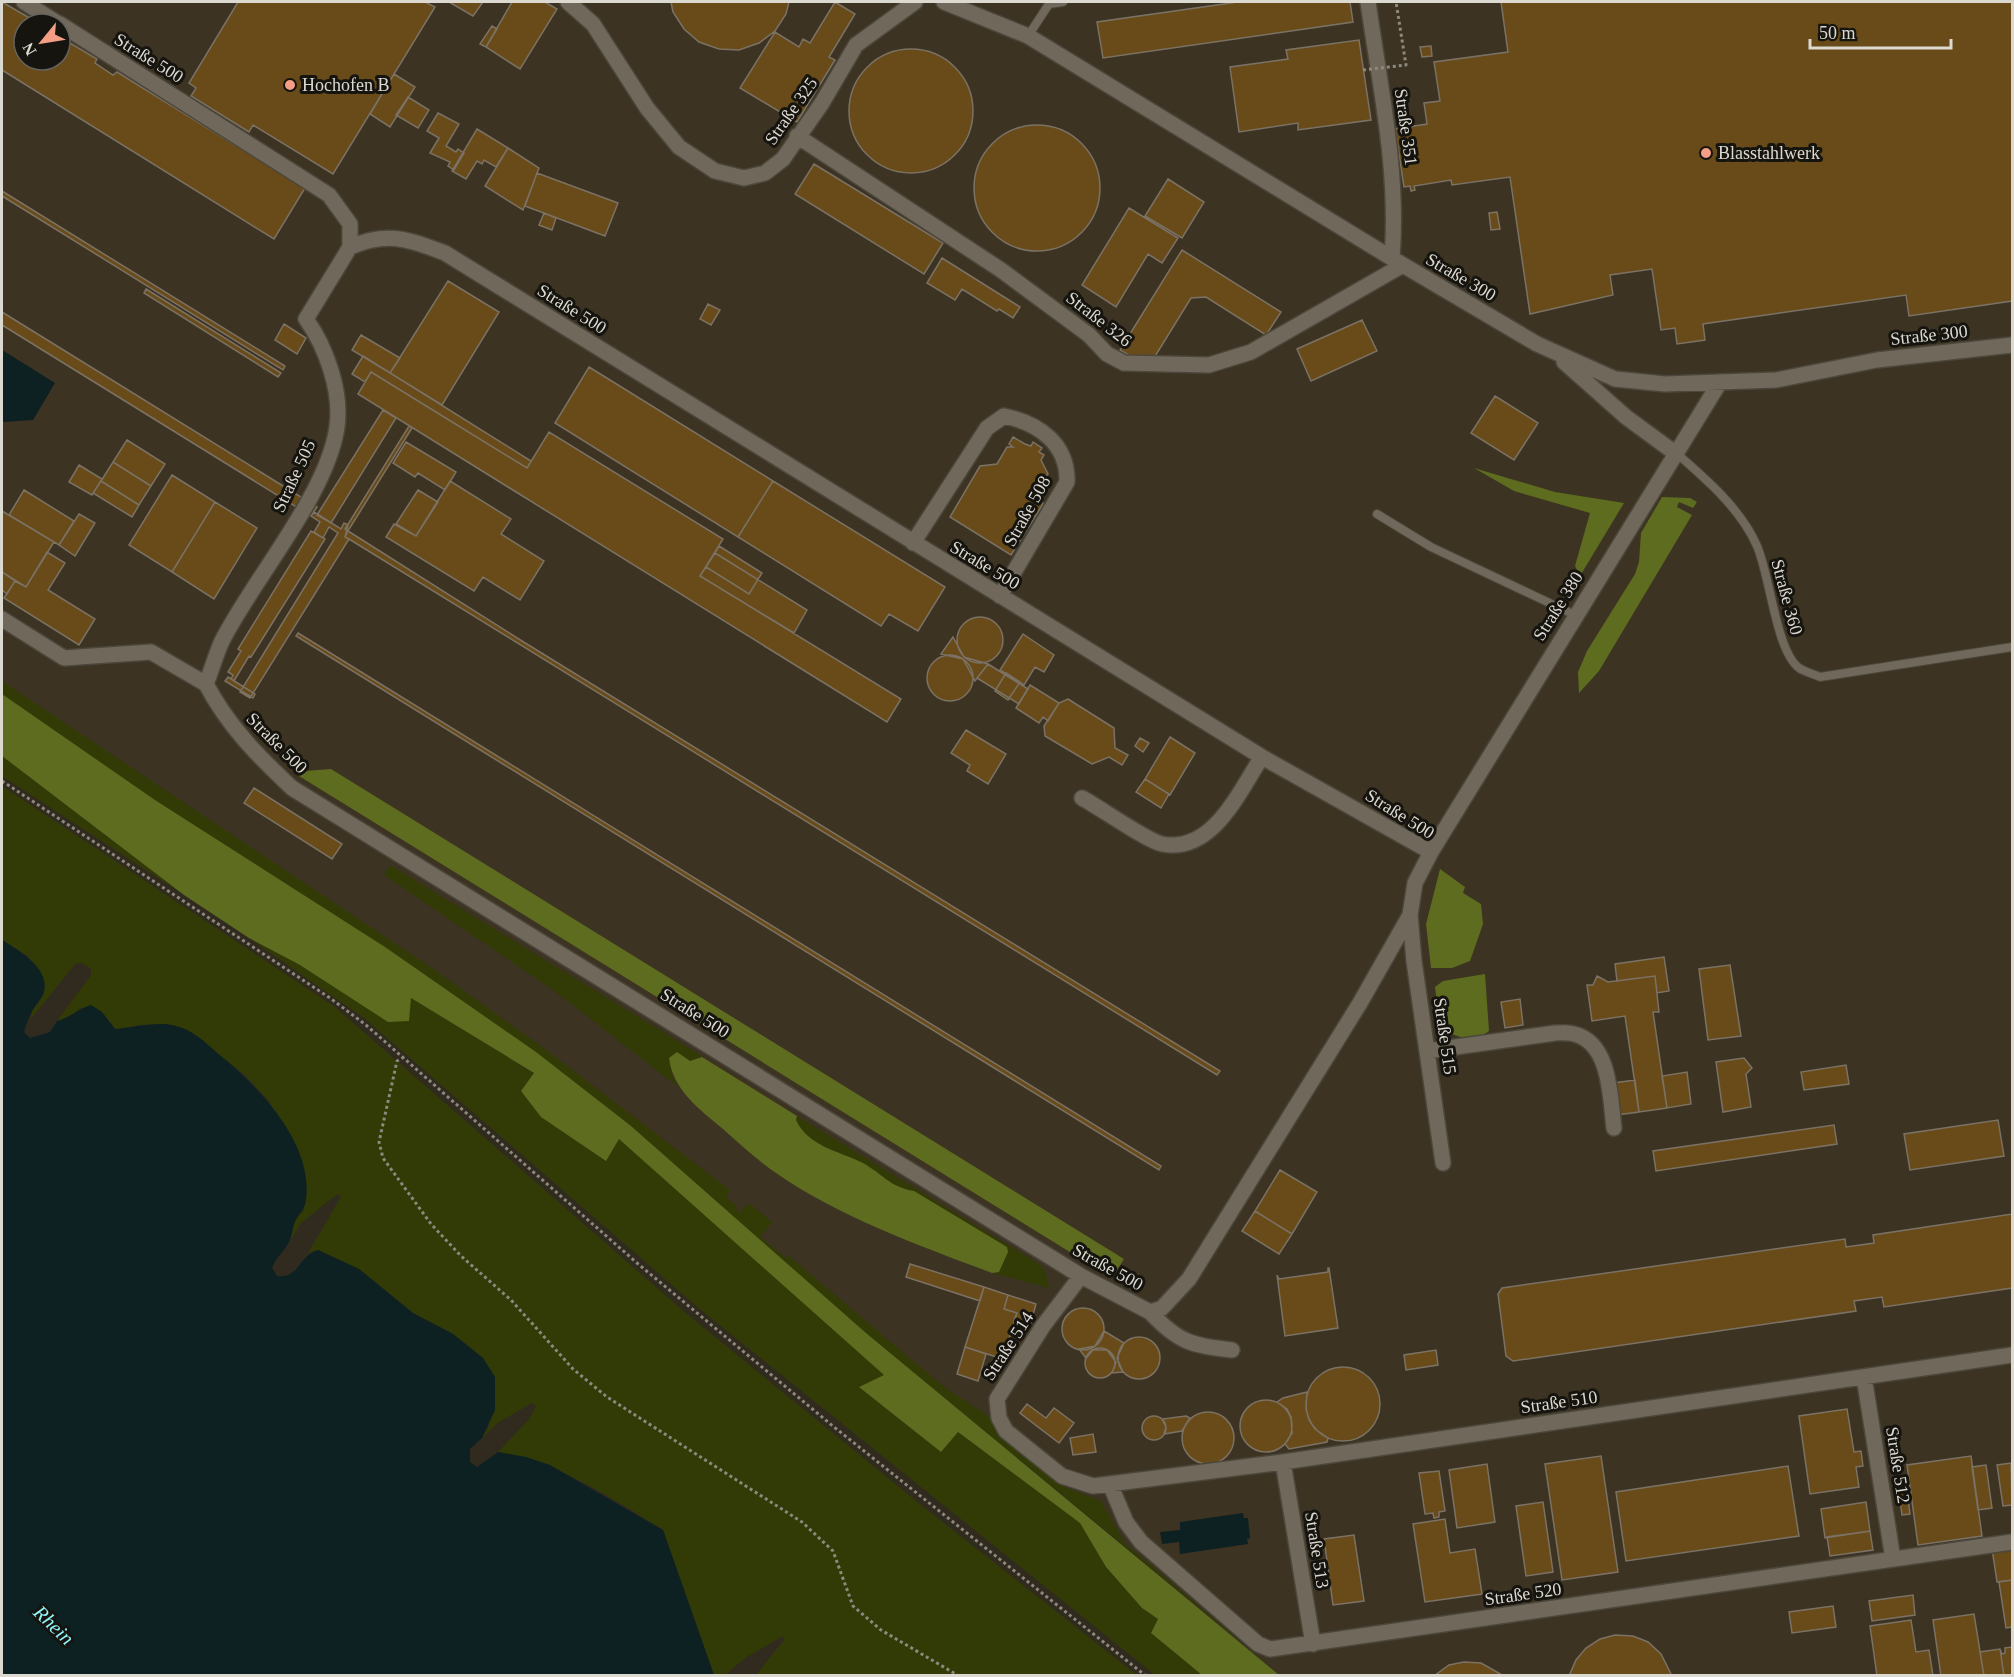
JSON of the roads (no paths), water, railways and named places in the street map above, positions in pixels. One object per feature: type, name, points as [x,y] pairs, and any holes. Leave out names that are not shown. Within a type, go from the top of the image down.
[{"type":"street","name":"Straße 500","points":[[24,2],[40,12]]},
{"type":"street","name":"Straße 325","points":[[568,2],[592,24],[647,108],[679,147],[715,171],[744,178],[765,172],[783,159],[822,103],[856,45],[915,2]]},
{"type":"street","name":"Straße 300","points":[[944,2],[1028,36],[1397,262],[1554,354],[1615,379],[1665,384],[1776,380],[1877,360],[2013,345]]},
{"type":"street","name":"Straße 351","points":[[1368,2],[1393,178],[1397,262]]},
{"type":"street","name":"Straße 500","points":[[72,32],[329,195],[350,224],[350,247],[371,238],[404,237],[445,253],[1262,757],[1431,852],[1415,882],[1410,915],[1360,1004],[1189,1280],[1162,1308],[1150,1312],[1081,1276],[292,788],[255,754],[222,714],[206,684]]},
{"type":"street","name":"Straße 326","points":[[797,136],[1001,270],[1089,335],[1107,354],[1124,363],[1209,365],[1251,352],[1397,262]]},
{"type":"street","name":"Straße 505","points":[[206,684],[222,641],[289,532],[325,464],[337,426],[334,390],[329,360],[319,336],[306,319],[350,247]]},
{"type":"street","points":[[1554,354],[1626,417],[1675,453]]},
{"type":"street","name":"Straße 380","points":[[1431,852],[1720,382]]},
{"type":"street","name":"Straße 508","points":[[914,543],[987,428],[1004,416],[1018,419],[1034,427],[1062,451],[1068,468],[1067,482],[1000,596]]},
{"type":"street","points":[[2,620],[64,658],[151,652],[206,684]]},
{"type":"street","points":[[1082,798],[1161,844],[1188,844],[1212,830],[1262,757]]},
{"type":"street","name":"Straße 515","points":[[1410,915],[1443,1163]]},
{"type":"street","points":[[1427,1051],[1555,1032],[1575,1034],[1593,1045],[1604,1066],[1614,1128]]},
{"type":"street","name":"Straße 514","points":[[1081,1276],[1043,1326],[997,1399],[999,1419],[1006,1431],[1062,1476],[1082,1484],[1110,1484]]},
{"type":"street","points":[[1150,1312],[1171,1335],[1203,1347],[1232,1350]]},
{"type":"street","name":"Straße 510","points":[[1110,1484],[1283,1462],[2013,1355]]},
{"type":"street","name":"Straße 512","points":[[1864,1377],[1893,1558]]},
{"type":"street","name":"Straße 513","points":[[1283,1462],[1313,1644]]},
{"type":"street","name":"Straße 520","points":[[1110,1484],[1126,1522],[1141,1542],[1258,1644],[1270,1649],[2013,1542]]},
{"type":"lane","points":[[1028,36],[1048,2],[1063,2]]},
{"type":"lane","name":"Straße 360","points":[[1675,453],[1697,471],[1744,522],[1758,548],[1786,651],[1799,668],[1820,677],[2013,647]]},
{"type":"lane","points":[[1377,514],[1431,547],[1575,615]]},
{"type":"water","points":[[2,350],[55,383],[33,420],[2,422]]},
{"type":"water","name":"Rhein","points":[[2,940],[33,962],[43,977],[45,986],[43,995],[32,1011],[24,1032],[30,1038],[50,1032],[57,1021],[91,1005],[102,1012],[115,1029],[169,1024],[187,1030],[208,1044],[256,1088],[294,1140],[302,1160],[306,1180],[305,1206],[295,1222],[289,1242],[272,1268],[277,1276],[290,1274],[306,1257],[318,1250],[359,1269],[413,1313],[453,1334],[483,1358],[495,1377],[495,1410],[482,1438],[470,1449],[470,1462],[477,1467],[498,1452],[526,1457],[550,1465],[663,1530],[714,1675],[2,1675]]},
{"type":"water","points":[[1243,1513],[1244,1518],[1248,1518],[1250,1538],[1247,1539],[1248,1544],[1180,1554],[1179,1542],[1162,1544],[1160,1532],[1180,1530],[1180,1522]]},
{"type":"place","name":"Hochofen B","points":[[290,85]]},
{"type":"place","name":"Blasstahlwerk","points":[[1706,153]]}]
